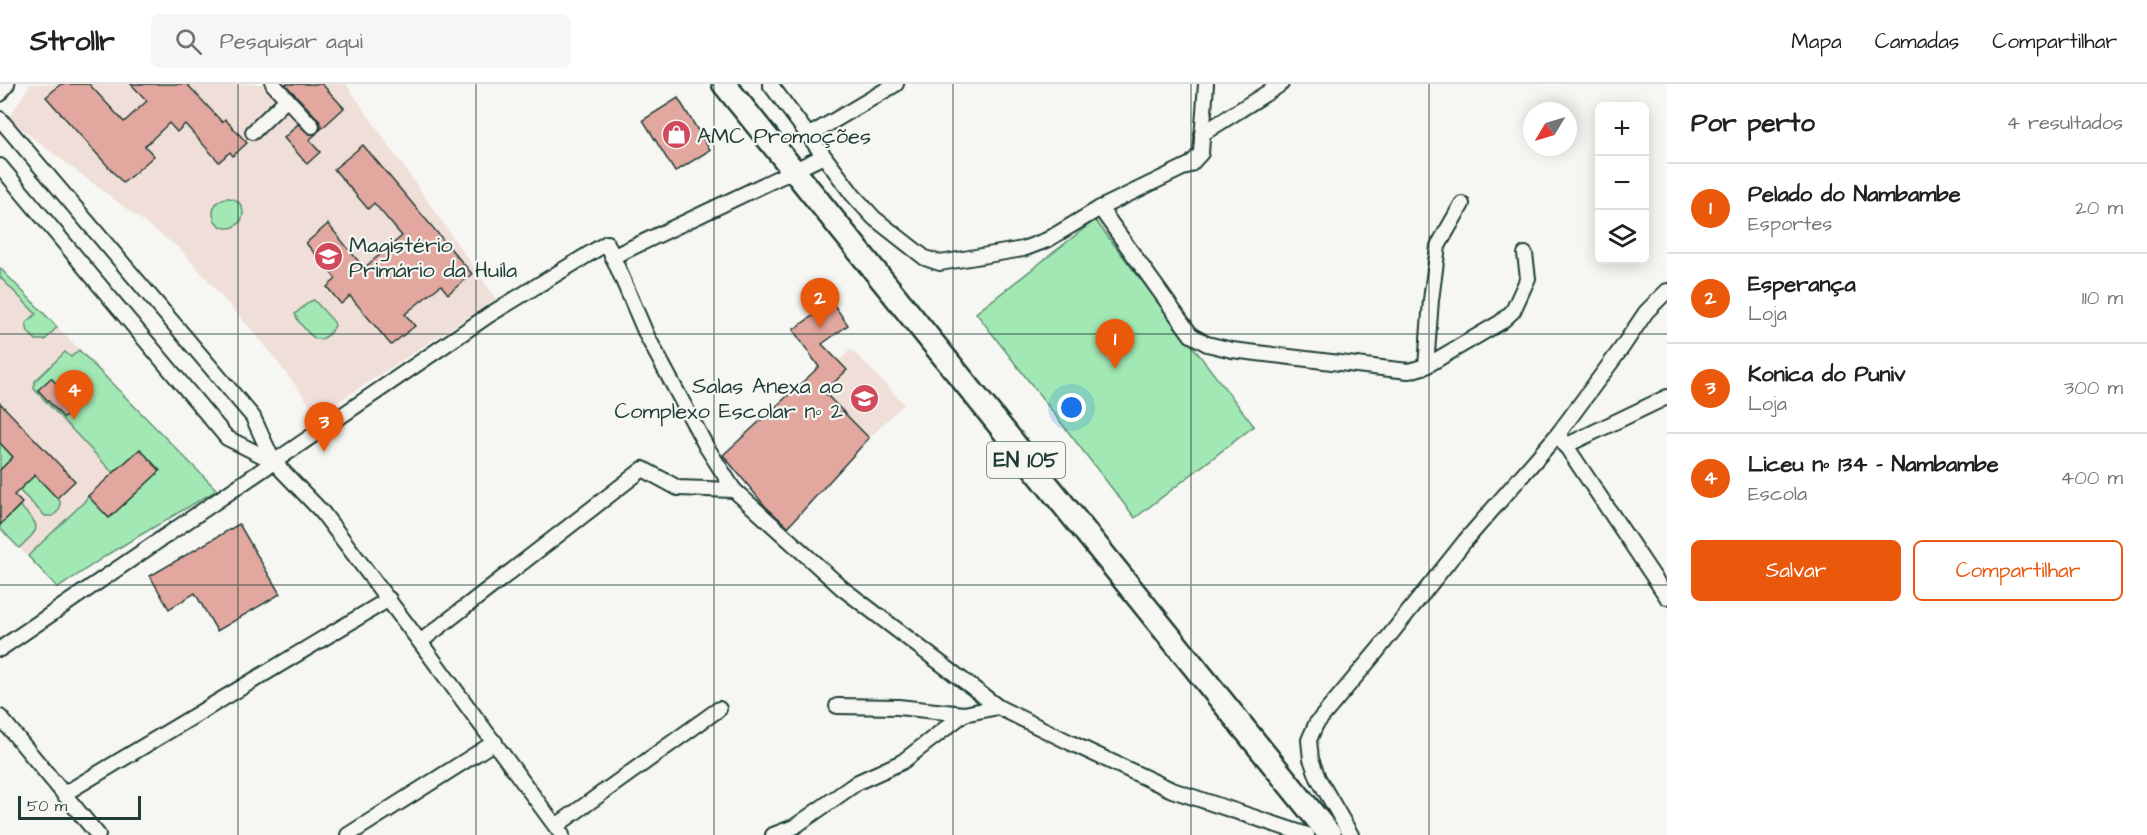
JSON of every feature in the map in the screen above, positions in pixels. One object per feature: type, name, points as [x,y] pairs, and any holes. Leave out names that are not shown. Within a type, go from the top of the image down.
[{"type":"main road","name":"EN 105","points":[[724,84],[1329,835]]},
{"type":"street","points":[[0,94],[7,84]]},
{"type":"street","points":[[273,84],[312,126]]},
{"type":"street","points":[[770,84],[853,195],[874,218],[925,258],[940,263],[1023,249],[1047,240],[1100,208],[1191,164],[1202,153],[1206,84]]},
{"type":"street","points":[[808,136],[896,84]]},
{"type":"street","points":[[1202,134],[1281,84]]},
{"type":"street","points":[[253,132],[287,99]]},
{"type":"street","points":[[0,119],[253,417],[273,461],[321,512],[389,599],[559,830],[719,709]]},
{"type":"street","points":[[612,257],[824,156]]},
{"type":"street","points":[[0,166],[227,438],[273,461]]},
{"type":"street","points":[[1426,366],[1438,246],[1462,204]]},
{"type":"street","points":[[1100,208],[1191,335],[1207,344],[1232,350],[1390,369],[1409,371],[1426,366],[1501,322],[1514,311],[1528,278],[1525,254]]},
{"type":"street","points":[[0,649],[489,315],[607,243],[647,336],[706,446],[734,490],[842,588],[998,706],[1172,790],[1307,835]]},
{"type":"street","points":[[1351,835],[1318,778],[1311,759],[1309,740],[1316,724],[1465,541],[1561,440],[1646,312],[1667,291]]},
{"type":"street","points":[[1561,440],[1667,397]]},
{"type":"street","points":[[1561,440],[1667,597]]},
{"type":"street","points":[[420,642],[644,469],[678,488],[734,490]]},
{"type":"street","points":[[64,794],[389,599]]},
{"type":"street","points":[[837,706],[898,707],[964,714],[998,706]]},
{"type":"street","points":[[773,835],[794,827],[858,782],[902,762],[964,714]]},
{"type":"street","points":[[0,717],[5,735],[64,794],[98,835]]},
{"type":"street","points":[[348,835],[495,742]]},
{"type":"shaded area","name":"Magistério Primário da Huíla","points":[[30,84],[346,84],[496,299],[318,415],[263,343],[180,249],[8,119]]},
{"type":"shaded area","points":[[0,268],[217,490],[110,553],[58,588],[0,528]]},
{"type":"shaded area","name":"Salas Anexa ao Complexo Escolar nº 2","points":[[851,349],[904,404],[869,438],[824,392],[847,371],[838,362]]},
{"type":"green space","points":[[228,198],[239,202],[243,213],[239,224],[228,228],[217,224],[213,213],[217,202]]},
{"type":"green space","points":[[1095,220],[1254,426],[1135,518],[976,313]]},
{"type":"green space","points":[[0,268],[57,327],[45,340],[36,340],[28,332],[26,323],[36,314],[0,277]]},
{"type":"green space","points":[[314,300],[335,326],[327,336],[320,339],[308,333],[295,314]]},
{"type":"green space","points":[[79,350],[217,490],[110,553],[58,588],[28,556],[88,496],[109,518],[160,471],[140,449],[113,473],[34,389],[35,381],[65,352],[71,357]]},
{"type":"green space","points":[[0,443],[13,457],[0,470]]},
{"type":"green space","points":[[35,475],[60,501],[60,509],[53,516],[45,516],[19,490]]},
{"type":"green space","points":[[20,506],[36,527],[32,535],[19,548],[0,528],[0,515],[5,520]]},
{"type":"building","points":[[61,84],[89,84],[124,122],[147,101],[131,84],[187,84],[222,122],[225,119],[247,143],[233,156],[230,152],[219,162],[185,124],[177,132],[169,123],[145,146],[154,156],[123,183],[46,97]]},
{"type":"building","points":[[285,84],[322,84],[344,108],[320,130],[319,120]]},
{"type":"building","name":"AMC Promoções","points":[[678,98],[710,150],[675,172],[643,120]]},
{"type":"building","points":[[298,124],[309,134],[316,134],[309,140],[320,152],[307,164],[284,138]]},
{"type":"building","points":[[363,145],[472,274],[448,294],[441,285],[405,314],[415,326],[391,345],[350,296],[341,304],[327,287],[336,279],[306,243],[328,224],[364,268],[402,236],[374,203],[368,209],[334,169]]},
{"type":"building","points":[[832,302],[848,325],[822,344],[847,370],[824,392],[869,438],[788,527],[765,506],[723,455],[819,367],[793,330]]},
{"type":"building","points":[[51,378],[77,406],[64,418],[38,390]]},
{"type":"building","points":[[0,403],[75,481],[57,498],[35,475],[14,495],[22,503],[0,525],[0,470],[13,457],[0,443]]},
{"type":"building","points":[[140,449],[160,471],[109,518],[88,496]]},
{"type":"building","points":[[239,524],[280,594],[217,631],[195,593],[169,609],[150,576]]},
{"type":"place","name":"AMC Promoções","points":[[676,135]]},
{"type":"place","name":"Magistério Primário da Huíla","points":[[328,257]]},
{"type":"place","name":"Esperança","points":[[820,328]]},
{"type":"place","name":"Pelado do Nambambe","points":[[1115,369]]},
{"type":"place","name":"Salas Anexa ao Complexo Escolar nº 2","points":[[864,398]]},
{"type":"place","name":"Liceu nº 134 - Nambambe","points":[[74,420]]},
{"type":"place","name":"Konica do Puniv","points":[[324,452]]}]
